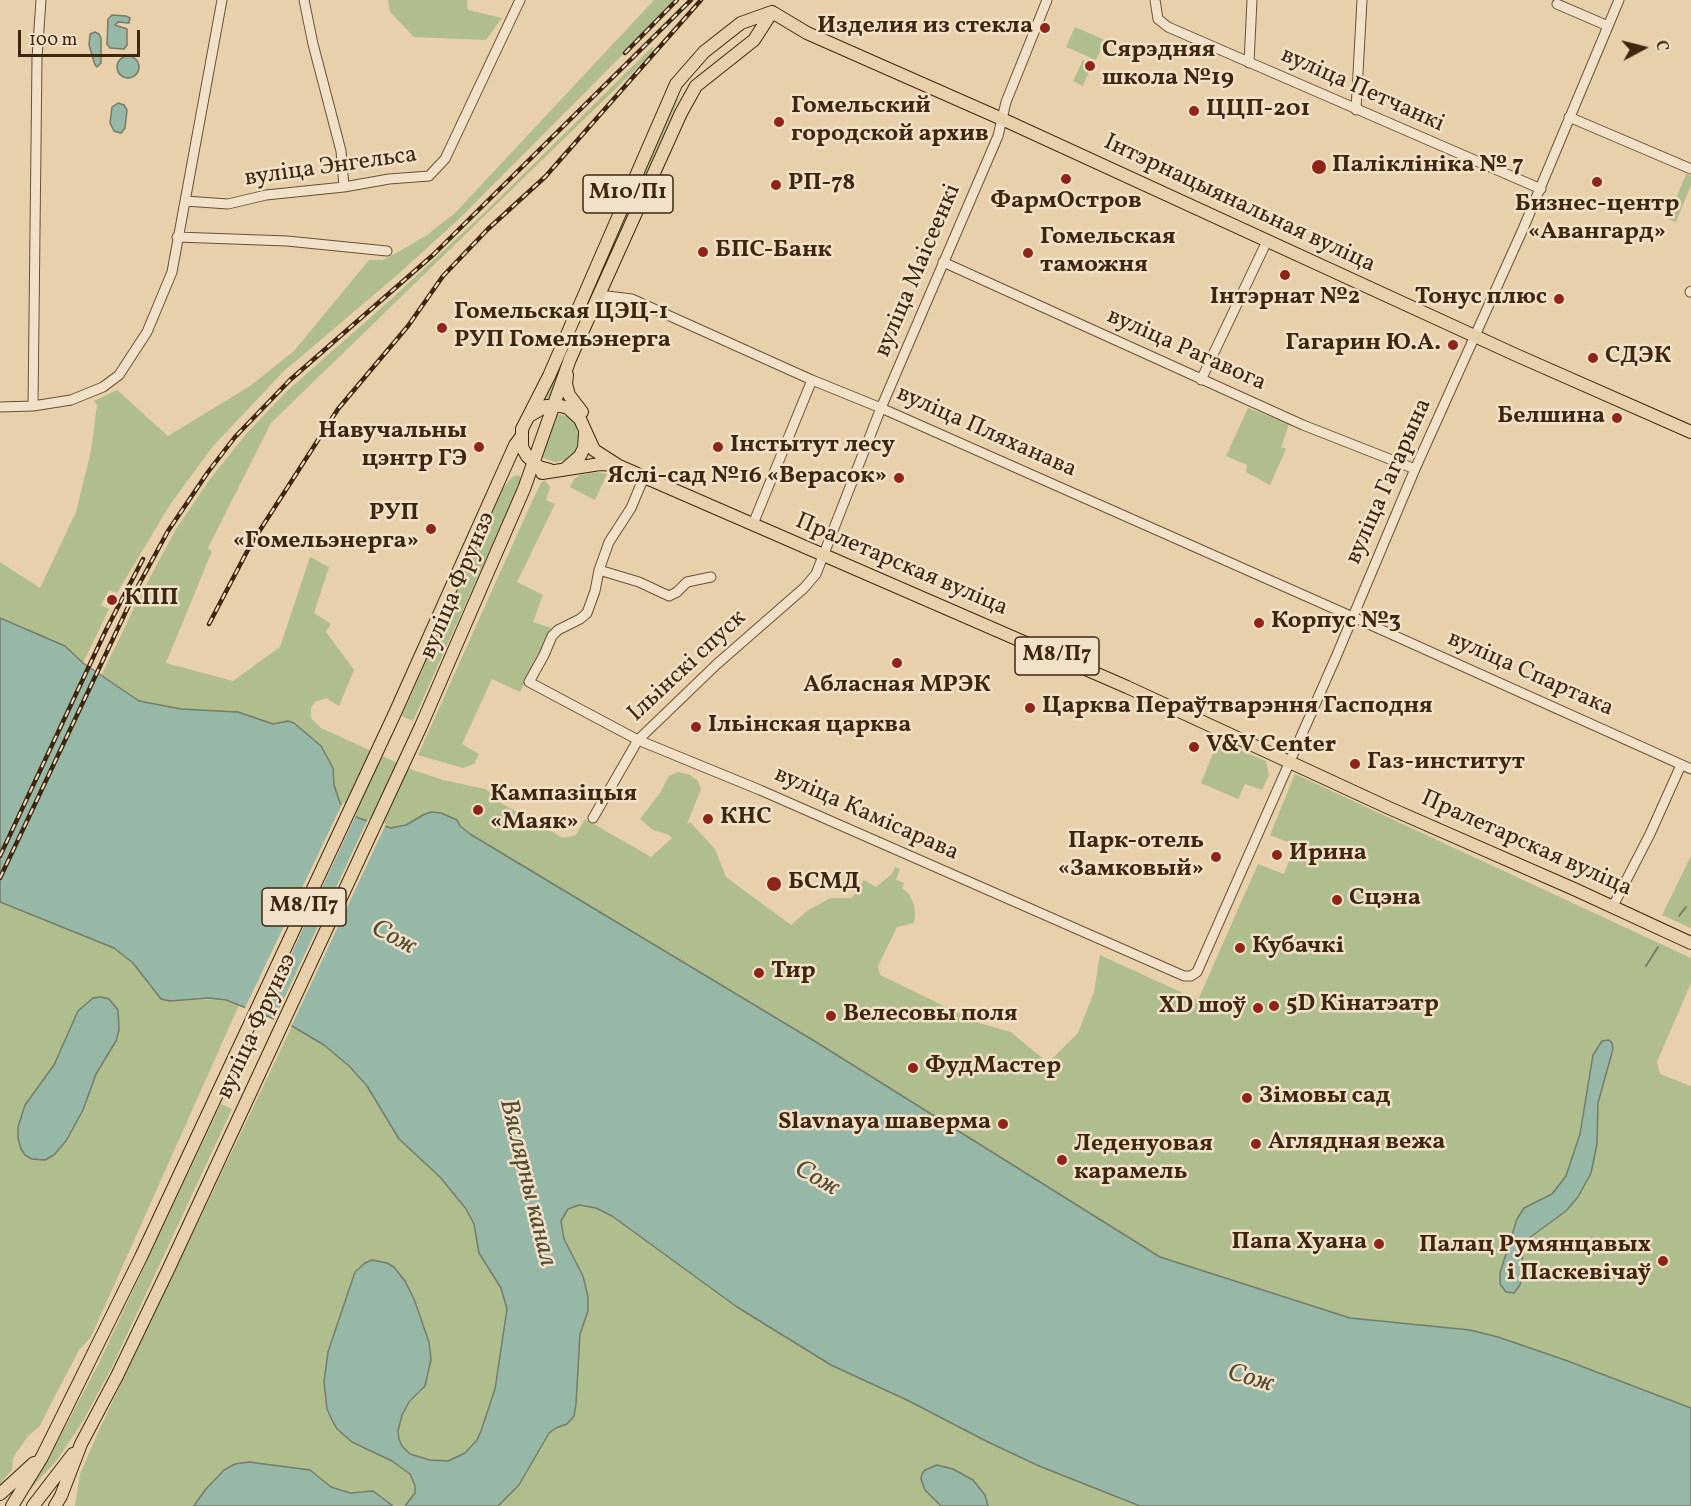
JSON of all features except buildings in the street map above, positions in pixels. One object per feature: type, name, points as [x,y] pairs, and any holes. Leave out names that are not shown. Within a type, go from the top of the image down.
[{"type":"main road","name":"Інтэрнацыянальная вуліца","points":[[773,6],[807,33],[1002,119],[1475,336],[1691,432]]},
{"type":"main road","name":"вуліца Фрунзэ","points":[[55,1506],[81,1444],[137,1334],[421,726],[524,489],[570,359],[690,94],[704,78],[754,40],[773,6]]},
{"type":"main road","name":"вуліца Фрунзэ","points":[[42,1457],[131,1278],[394,713],[521,436],[525,422],[549,376],[676,84],[704,52],[741,23],[773,6]]},
{"type":"main road","name":"вуліца Фрунзэ","points":[[570,359],[566,384],[569,395],[587,420],[596,442],[607,459]]},
{"type":"main road","points":[[529,416],[540,408],[553,405]]},
{"type":"main road","name":"М8/П7","points":[[553,405],[568,408],[574,412],[585,429]]},
{"type":"main road","points":[[565,468],[580,456],[586,438],[585,429]]},
{"type":"main road","name":"Пралетарская вуліца","points":[[585,429],[594,450],[619,466],[1127,687],[1290,760],[1389,808],[1613,906],[1691,943]]},
{"type":"main road","points":[[521,436],[526,456],[534,464]]},
{"type":"main road","name":"М8/П7","points":[[534,464],[550,470]]},
{"type":"main road","name":"Пралетарская вуліца","points":[[565,468],[600,464],[619,466]]},
{"type":"main road","name":"М8/П7","points":[[524,489],[535,476],[550,470],[565,468]]},
{"type":"main road","name":"М8/П7","points":[[33,1506],[81,1444]]},
{"type":"main road","points":[[0,1494],[42,1457]]},
{"type":"main road","name":"М8/П7","points":[[12,1506],[42,1457]]},
{"type":"street","points":[[33,406],[37,58],[41,0]]},
{"type":"street","points":[[0,407],[33,406],[70,400],[103,387],[119,375],[147,332],[172,272],[222,0]]},
{"type":"street","points":[[304,0],[341,151],[344,187]]},
{"type":"street","name":"вуліца Энгельса","points":[[185,201],[228,204],[266,195],[429,176],[445,159],[520,0]]},
{"type":"street","name":"вуліца Маісеенкі","points":[[823,556],[881,408],[998,136],[1006,102],[1047,0]]},
{"type":"street","name":"вуліца Петчанкі","points":[[1155,0],[1158,19],[1168,27],[1541,189]]},
{"type":"street","points":[[1250,63],[1252,0]]},
{"type":"street","points":[[1356,110],[1362,0]]},
{"type":"street","name":"вуліца Гагарына","points":[[1191,976],[1197,972],[1353,617],[1415,469],[1541,189],[1619,0]]},
{"type":"street","points":[[1557,4],[1608,26]]},
{"type":"street","points":[[1569,117],[1687,167]]},
{"type":"street","points":[[177,237],[287,241],[387,251]]},
{"type":"street","points":[[1201,380],[1268,241]]},
{"type":"street","name":"вуліца Рагавога","points":[[943,262],[1303,425],[1415,469]]},
{"type":"street","name":"вуліца Пляханава","points":[[599,295],[632,299],[1353,617]]},
{"type":"street","points":[[753,524],[812,380]]},
{"type":"street","points":[[644,477],[631,508],[609,542],[599,570],[639,582],[669,596],[687,582],[711,577]]},
{"type":"street","name":"Ільінскі спуск","points":[[592,818],[638,740],[717,664],[808,584],[816,574],[823,556]]},
{"type":"street","name":"вуліца Камісарава","points":[[599,570],[586,613],[552,636],[529,682],[638,740],[771,795],[1185,976],[1191,976]]},
{"type":"street","name":"вуліца Спартака","points":[[1353,617],[1691,769]]},
{"type":"street","points":[[1613,906],[1682,765]]},
{"type":"green space","points":[[388,0],[467,0],[468,10],[502,18],[486,40],[414,37],[390,12]]},
{"type":"green space","points":[[654,0],[677,0],[460,218],[283,372],[214,445],[171,503],[117,593],[109,590],[101,605],[109,609],[83,663],[71,651],[58,643],[0,618],[0,562],[40,588],[76,512],[91,451],[97,405],[94,401],[117,390],[168,436],[250,386],[294,351],[369,260],[383,260],[400,251],[427,235],[455,213]]},
{"type":"green space","points":[[1075,27],[1105,40],[1096,60],[1066,47]]},
{"type":"green space","points":[[652,47],[654,48],[652,52],[638,67],[271,423],[208,548],[212,551],[166,663],[233,681],[280,647],[310,557],[329,567],[314,613],[331,624],[326,632],[354,670],[339,706],[326,698],[315,702],[311,708],[311,718],[321,728],[413,770],[443,780],[485,789],[499,802],[563,838],[576,835],[585,819],[651,857],[672,838],[653,830],[640,819],[660,793],[669,776],[678,772],[690,775],[698,781],[701,789],[687,824],[690,822],[715,849],[726,877],[791,925],[807,911],[830,898],[852,898],[864,880],[876,887],[892,874],[895,867],[900,869],[896,880],[904,883],[902,888],[909,894],[914,905],[914,923],[897,927],[878,966],[880,975],[979,1023],[1011,1032],[1048,1063],[1078,1033],[1094,992],[1100,955],[1198,1000],[1258,864],[1284,874],[1295,845],[1270,835],[1295,774],[1691,958],[1691,983],[1657,1062],[1660,1074],[1691,1086],[1691,1408],[1498,1337],[1475,1331],[1350,1318],[1160,1257],[816,1042],[470,834],[460,826],[457,820],[441,813],[423,815],[406,825],[391,828],[358,818],[340,803],[334,785],[333,768],[321,747],[294,723],[288,721],[274,724],[238,712],[181,709],[144,703],[101,676],[176,529],[210,479],[247,433],[288,390],[483,214]]},
{"type":"green space","points":[[1083,60],[1092,65],[1083,86],[1073,81]]},
{"type":"green space","points":[[680,96],[555,380],[549,402],[540,404],[676,101]]},
{"type":"green space","points":[[1686,174],[1691,176],[1691,185],[1676,222],[1668,219]]},
{"type":"green space","points":[[1248,408],[1289,424],[1281,447],[1286,449],[1270,485],[1246,472],[1247,465],[1226,456]]},
{"type":"green space","points":[[555,413],[569,417],[575,422],[579,439],[571,456],[555,462],[541,457]]},
{"type":"green space","points":[[599,472],[607,474],[595,500],[570,487],[574,479],[580,475]]},
{"type":"green space","points":[[516,475],[520,476],[520,483],[413,721],[402,716],[503,489]]},
{"type":"green space","points":[[545,480],[550,487],[546,500],[555,504],[517,582],[543,595],[533,622],[551,628],[520,692],[492,679],[462,744],[479,754],[474,764],[463,768],[418,755],[534,497]]},
{"type":"green space","points":[[1218,741],[1266,761],[1269,775],[1262,790],[1245,784],[1238,799],[1201,783]]},
{"type":"green space","points":[[1691,856],[1691,928],[1662,915]]},
{"type":"green space","points":[[0,902],[114,948],[133,963],[161,999],[170,1001],[218,999],[239,1005],[91,1337],[79,1350],[39,1427],[28,1436],[16,1453],[12,1470],[0,1484]]},
{"type":"green space","points":[[292,1026],[324,1045],[349,1066],[374,1096],[399,1139],[440,1177],[471,1217],[479,1253],[501,1288],[507,1309],[497,1382],[477,1440],[465,1453],[448,1461],[414,1456],[402,1446],[399,1439],[399,1423],[405,1408],[422,1390],[428,1377],[431,1360],[429,1342],[414,1299],[394,1267],[359,1267],[328,1352],[324,1382],[327,1409],[359,1446],[392,1461],[410,1474],[416,1490],[409,1503],[405,1506],[393,1506],[373,1491],[346,1492],[280,1467],[249,1462],[218,1475],[194,1506],[75,1506],[80,1474],[99,1430]]},
{"type":"green space","points":[[221,1104],[232,1109],[111,1369],[83,1421],[57,1460],[18,1503],[49,1457],[98,1365]]},
{"type":"green space","points":[[579,1205],[596,1208],[612,1216],[737,1307],[831,1365],[1039,1466],[1140,1506],[498,1506],[519,1485],[549,1433],[571,1420],[575,1410],[580,1334],[586,1316],[588,1297],[583,1276],[564,1239],[561,1221],[568,1209]]},
{"type":"water","points":[[112,15],[130,18],[129,23],[118,22],[115,25],[127,29],[127,45],[124,49],[110,48],[107,44],[108,19]]},
{"type":"water","points":[[95,32],[101,38],[101,63],[97,67],[89,45],[90,34]]},
{"type":"water","points":[[128,56],[136,59],[139,67],[136,75],[128,78],[120,75],[117,67],[120,59]]},
{"type":"water","points":[[118,103],[124,105],[127,110],[125,128],[121,133],[114,131],[110,123],[112,107]]},
{"type":"water","points":[[0,618],[65,646],[83,663],[139,701],[181,709],[238,712],[273,724],[288,721],[294,723],[321,746],[333,768],[334,785],[340,803],[358,818],[391,828],[406,825],[431,812],[441,813],[457,820],[460,826],[470,834],[816,1042],[1160,1257],[1350,1318],[1470,1330],[1498,1337],[1691,1408],[1691,1506],[1140,1506],[1039,1466],[831,1365],[737,1307],[612,1216],[596,1208],[579,1205],[568,1209],[561,1221],[564,1239],[583,1276],[588,1297],[588,1311],[580,1334],[574,1416],[567,1424],[549,1433],[519,1485],[498,1506],[405,1506],[415,1493],[410,1474],[392,1461],[352,1442],[337,1429],[332,1420],[327,1409],[324,1382],[328,1352],[355,1272],[372,1260],[394,1267],[405,1281],[414,1299],[429,1342],[431,1360],[425,1386],[409,1402],[402,1415],[398,1431],[399,1439],[410,1454],[430,1460],[448,1461],[465,1453],[477,1440],[495,1389],[507,1309],[501,1288],[479,1253],[474,1224],[466,1209],[440,1177],[399,1139],[367,1086],[349,1066],[324,1045],[292,1026],[226,1000],[209,998],[170,1001],[161,999],[133,963],[114,948],[0,902]]},
{"type":"water","points":[[93,998],[109,999],[118,1010],[119,1030],[116,1041],[96,1074],[83,1110],[66,1141],[54,1155],[45,1160],[32,1159],[21,1149],[18,1138],[18,1127],[25,1105],[54,1065],[78,1011]]},
{"type":"water","points":[[1609,1040],[1613,1049],[1598,1103],[1597,1144],[1591,1173],[1578,1197],[1566,1211],[1525,1241],[1522,1249],[1523,1270],[1520,1285],[1514,1293],[1506,1292],[1500,1284],[1500,1273],[1517,1219],[1524,1208],[1552,1194],[1566,1176],[1580,1134],[1593,1055],[1602,1041]]},
{"type":"water","points":[[249,1462],[310,1470],[331,1487],[350,1493],[373,1491],[393,1506],[194,1506],[224,1470],[235,1464]]},
{"type":"water","points":[[937,1465],[953,1469],[973,1480],[985,1495],[988,1506],[941,1506],[925,1490],[921,1479],[925,1470]]},
{"type":"pier","points":[[343,802],[357,813],[262,1017],[244,1010]]},
{"type":"pier","points":[[368,819],[386,824],[290,1029],[273,1022]]},
{"type":"waterway","points":[[1679,916],[1686,907]]},
{"type":"waterway","points":[[1646,966],[1658,947]]},
{"type":"railway","points":[[625,53],[677,0]]},
{"type":"railway","points":[[0,878],[137,588],[168,531],[235,437],[290,380],[433,255],[691,0]]},
{"type":"railway","points":[[209,624],[251,544],[338,409],[408,326],[443,276],[488,229],[545,177],[701,0]]},
{"type":"railway","points":[[0,856],[106,630],[143,559]]},
{"type":"place","name":"Изделия из стекла","points":[[1045,28]]},
{"type":"place","name":"Сярэдняя школа №19","points":[[1090,66]]},
{"type":"place","name":"ЦЦП-201","points":[[1194,111]]},
{"type":"place","name":"Гомельский городской архив","points":[[779,122]]},
{"type":"place","name":"Паліклініка № 7","points":[[1319,167]]},
{"type":"place","name":"ФармОстров","points":[[1066,179]]},
{"type":"place","name":"Бизнес-центр «Авангард»","points":[[1597,182]]},
{"type":"place","name":"РП-78","points":[[776,185]]},
{"type":"place","name":"БПС-Банк","points":[[703,252]]},
{"type":"place","name":"Гомельская таможня","points":[[1028,253]]},
{"type":"place","name":"Інтэрнат №2","points":[[1285,275]]},
{"type":"place","name":"Тонус плюс","points":[[1559,299]]},
{"type":"place","name":"Гомельская ЦЭЦ-1 РУП Гомельэнерга","points":[[442,328]]},
{"type":"place","name":"Гагарин Ю.А.","points":[[1453,345]]},
{"type":"place","name":"СДЭК","points":[[1593,358]]},
{"type":"place","name":"Белшина","points":[[1617,418]]},
{"type":"place","name":"Навучальны цэнтр ГЭ","points":[[479,447]]},
{"type":"place","name":"Інстытут лесу","points":[[718,447]]},
{"type":"place","name":"Яслі-сад №16 «Верасок»","points":[[899,478]]},
{"type":"place","name":"РУП «Гомельэнерга»","points":[[431,529]]},
{"type":"place","name":"КПП","points":[[112,600]]},
{"type":"place","name":"Корпус №3","points":[[1259,623]]},
{"type":"place","name":"Абласная МРЭК","points":[[897,663]]},
{"type":"place","name":"Царква Пераўтварэння Гасподня","points":[[1030,708]]},
{"type":"place","name":"Ільінская царква","points":[[696,727]]},
{"type":"place","name":"V&V Center","points":[[1194,747]]},
{"type":"place","name":"Газ-институт","points":[[1355,764]]},
{"type":"place","name":"Кампазіцыя «Маяк»","points":[[478,810]]},
{"type":"place","name":"КНС","points":[[708,819]]},
{"type":"place","name":"Ирина","points":[[1277,855]]},
{"type":"place","name":"Парк-отель «Замковый»","points":[[1216,857]]},
{"type":"place","name":"БСМД","points":[[774,884]]},
{"type":"place","name":"Сцэна","points":[[1337,900]]},
{"type":"place","name":"Кубачкі","points":[[1240,948]]},
{"type":"place","name":"Тир","points":[[759,973]]},
{"type":"place","name":"5D Кінатэатр","points":[[1274,1006]]},
{"type":"place","name":"XD шоў","points":[[1258,1008]]},
{"type":"place","name":"Велесовы поля","points":[[831,1016]]},
{"type":"place","name":"ФудМастер","points":[[913,1068]]},
{"type":"place","name":"Зімовы сад","points":[[1247,1098]]},
{"type":"place","name":"Slavnaya шаверма","points":[[1003,1124]]},
{"type":"place","name":"Аглядная вежа","points":[[1256,1144]]},
{"type":"place","name":"Леденуовая карамель","points":[[1062,1160]]},
{"type":"place","name":"Папа Хуана","points":[[1379,1244]]},
{"type":"place","name":"Палац Румянцавых і Паскевічаў","points":[[1663,1261]]},
{"type":"water label","name":"Сож","points":[[393,939]]},
{"type":"water label","name":"Сож","points":[[816,1180]]},
{"type":"water label","name":"Вяслярны канал","points":[[526,1183]]},
{"type":"water label","name":"Сож","points":[[1250,1380]]}]
